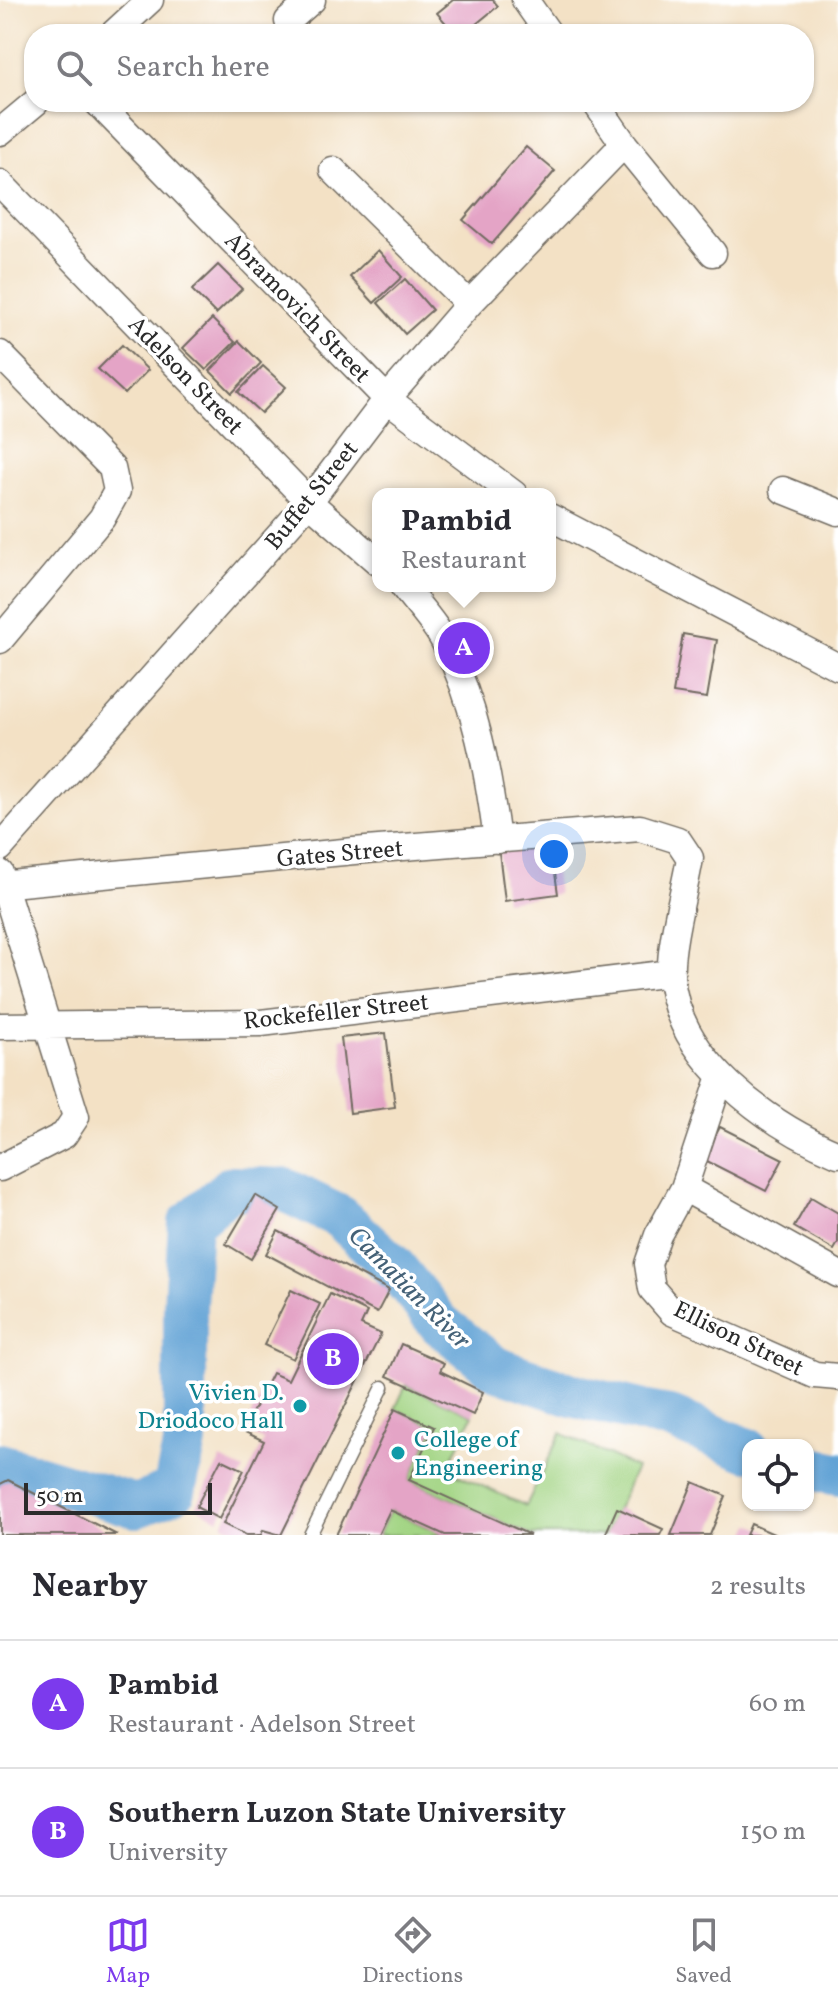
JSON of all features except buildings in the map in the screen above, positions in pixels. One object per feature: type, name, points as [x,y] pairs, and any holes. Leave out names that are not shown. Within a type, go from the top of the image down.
[{"type":"street","points":[[124,24],[150,0]]},
{"type":"street","points":[[288,21],[312,0]]},
{"type":"street","points":[[525,0],[542,24]]},
{"type":"street","points":[[0,132],[24,112]]},
{"type":"street","name":"Abramovich Street","points":[[107,112],[387,399],[506,488]]},
{"type":"street","points":[[602,112],[624,144],[713,253]]},
{"type":"street","name":"Buffet Street","points":[[0,848],[309,502],[387,399],[469,304],[624,144]]},
{"type":"street","points":[[333,170],[469,304]]},
{"type":"street","name":"Adelson Street","points":[[0,183],[309,502],[372,557]]},
{"type":"street","points":[[0,354],[112,468],[117,491],[102,518],[0,640]]},
{"type":"street","points":[[783,490],[838,512]]},
{"type":"street","points":[[556,520],[838,667]]},
{"type":"street","points":[[408,592],[443,639],[470,705],[486,756],[497,840]]},
{"type":"street","name":"Gates Street","points":[[1,881],[640,828],[678,840],[690,858],[671,973]]},
{"type":"street","points":[[0,1168],[64,1135],[76,1117],[50,1026],[1,881]]},
{"type":"street","points":[[671,973],[685,1032],[720,1079],[815,1144],[838,1154]]},
{"type":"street","name":"Rockefeller Street","points":[[0,1026],[261,1023],[671,973]]},
{"type":"street","name":"Ellison Street","points":[[720,1079],[684,1188],[658,1235],[648,1264],[652,1289],[672,1312],[827,1376]]},
{"type":"street","points":[[684,1188],[838,1274]]},
{"type":"lane","points":[[310,1535],[383,1387]]},
{"type":"green space","points":[[406,1385],[473,1415],[447,1470],[526,1506],[561,1433],[636,1468],[605,1535],[530,1535],[409,1480],[434,1427],[395,1409]]},
{"type":"green space","points":[[390,1510],[445,1535],[378,1535]]},
{"type":"waterway","name":"Camatian River","points":[[0,1465],[136,1506],[174,1491],[185,1442],[185,1306],[190,1223],[231,1188],[285,1190],[340,1217],[395,1268],[440,1324],[495,1368],[572,1395],[673,1419],[742,1448]]},
{"type":"waterway","name":"Camatian River","points":[[814,1469],[838,1474]]},
{"type":"place","name":"Pambid","points":[[464,648]]},
{"type":"place","name":"Southern Luzon State University","points":[[333,1359]]},
{"type":"place","name":"Vivien D. Driodoco Hall","points":[[300,1406]]},
{"type":"place","name":"College of Engineering","points":[[398,1453]]}]
